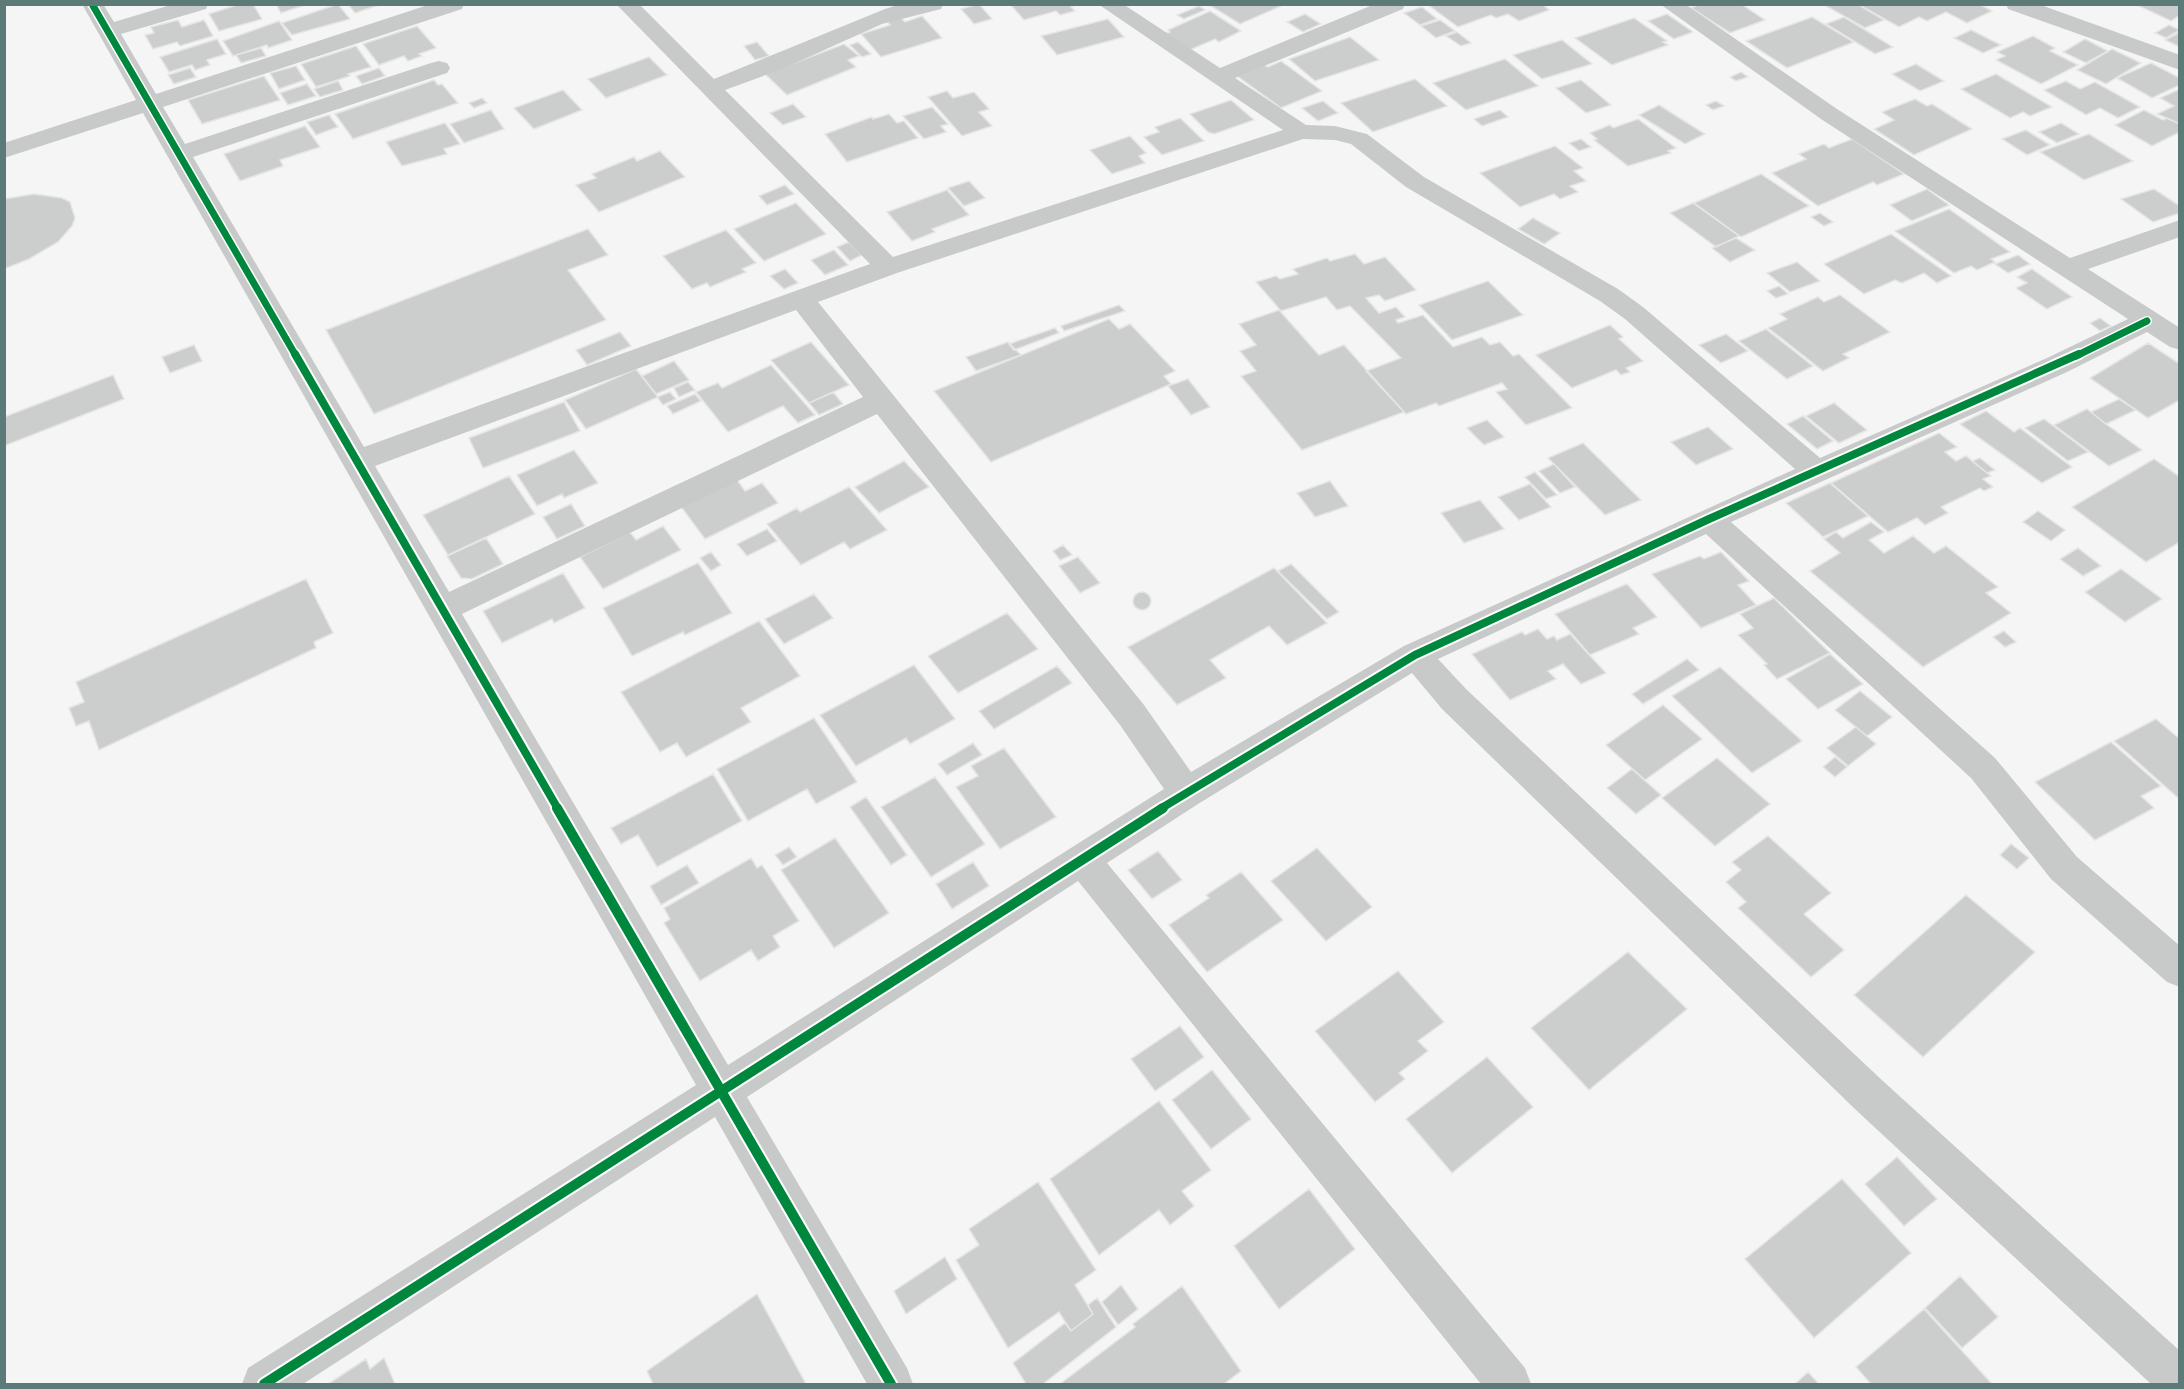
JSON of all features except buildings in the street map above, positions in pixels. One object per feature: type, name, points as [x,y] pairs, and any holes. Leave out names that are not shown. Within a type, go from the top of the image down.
[{"type":"street","points":[[92,4],[891,1384]]},
{"type":"street","points":[[108,31],[198,4]]},
{"type":"street","points":[[4,151],[454,4]]},
{"type":"street","points":[[626,4],[888,267]]},
{"type":"street","points":[[710,88],[780,61],[866,21],[904,9],[933,4]]},
{"type":"street","points":[[1108,4],[1301,132]]},
{"type":"street","points":[[1218,77],[1395,4]]},
{"type":"street","points":[[1670,4],[1829,114],[2180,341]]},
{"type":"street","points":[[2016,4],[2180,63]]},
{"type":"street","points":[[179,154],[439,68]]},
{"type":"street","points":[[357,460],[888,267],[1301,132],[1335,133],[1359,139],[1415,182],[1609,295],[1634,313],[1817,471]]},
{"type":"street","points":[[2066,268],[2180,228]]},
{"type":"street","points":[[800,298],[1132,715],[1186,793]]},
{"type":"street","points":[[264,1384],[1186,793],[1415,655],[1709,519],[2057,365],[2147,321]]},
{"type":"street","points":[[443,609],[881,400]]},
{"type":"street","points":[[1709,519],[1983,768],[2064,868],[2180,970]]},
{"type":"street","points":[[1415,655],[1454,699],[1862,1088],[2180,1381]]},
{"type":"street","points":[[1083,860],[1509,1384]]},
{"type":"cycle path","points":[[92,4],[891,1384]]},
{"type":"cycle path","points":[[264,1384],[1186,793],[1415,655],[1709,519],[2057,365],[2147,321]]}]
